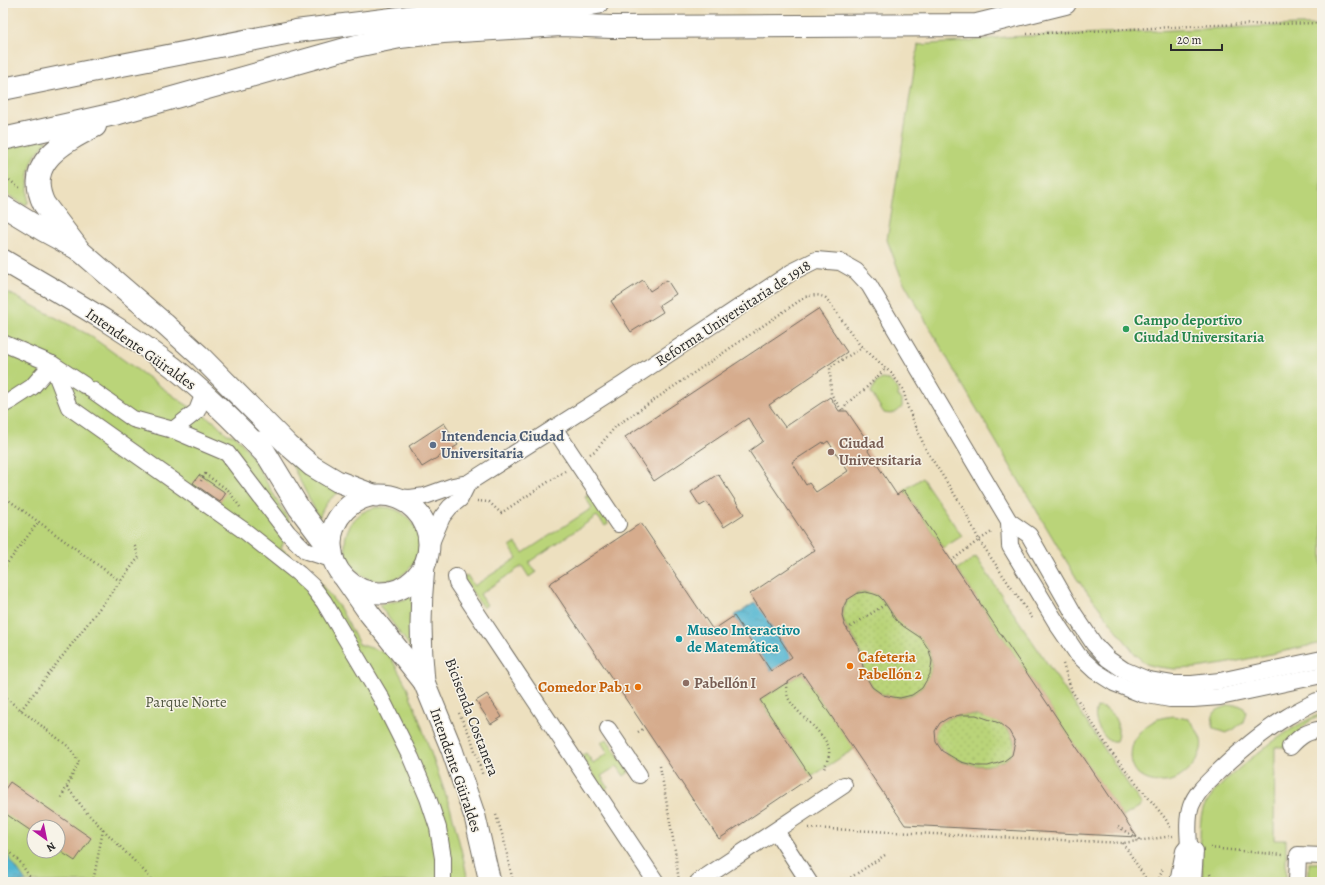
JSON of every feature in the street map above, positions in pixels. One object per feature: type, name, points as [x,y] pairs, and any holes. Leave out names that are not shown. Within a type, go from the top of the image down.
[{"type":"highway","points":[[3,89],[296,30],[456,11],[579,6],[597,3]]},
{"type":"highway","points":[[3,139],[119,113],[356,46],[414,35],[561,25],[612,27],[977,25],[1065,3]]},
{"type":"highway","points":[[79,250],[54,218],[40,195],[38,180],[41,169],[56,149],[72,138],[119,113]]},
{"type":"main road","name":"Intendente Güiraldes","points":[[3,206],[79,250],[199,355],[288,446],[312,466],[337,481],[385,496]]},
{"type":"main road","name":"Intendente Güiraldes","points":[[3,260],[124,333],[172,367],[204,393],[236,423],[266,455]]},
{"type":"main road","name":"Intendente Güiraldes","points":[[228,385],[266,455],[299,508],[333,556]]},
{"type":"main road","points":[[385,496],[409,504],[420,516],[427,530],[430,545],[424,566],[413,581],[398,590],[380,594],[362,590],[346,580],[339,570],[333,556],[332,536],[338,521],[347,508],[360,500],[385,496]]},
{"type":"main road","name":"Intendente Güiraldes","points":[[424,566],[421,653],[424,682]]},
{"type":"main road","name":"Intendente Güiraldes","points":[[346,580],[369,613],[424,682],[452,750],[475,817],[490,882]]},
{"type":"lane","name":"Reforma Universitaria de 1918","points":[[385,496],[410,498],[425,496],[453,486],[468,483],[792,272],[816,260],[840,262],[856,271],[869,285],[1009,521],[1029,535],[1074,614],[1094,644],[1108,659],[1124,670],[1148,680],[1172,684],[1192,684],[1220,681],[1322,659]]},
{"type":"lane","points":[[3,342],[52,364],[133,419],[173,430],[227,453],[288,533],[306,551],[333,556]]},
{"type":"lane","points":[[3,405],[32,387],[52,364]]},
{"type":"lane","points":[[52,364],[69,407],[246,532],[312,586],[324,602],[381,698],[411,758],[438,828],[443,858],[443,882]]},
{"type":"lane","points":[[173,430],[198,411],[204,393]]},
{"type":"lane","points":[[554,428],[618,524]]},
{"type":"lane","name":"Reforma Universitaria de 1918","points":[[430,545],[442,517],[460,499],[468,483]]},
{"type":"lane","name":"Reforma Universitaria de 1918","points":[[1009,521],[1010,546],[1059,627],[1078,655],[1095,671],[1114,683],[1142,694],[1170,700],[1220,697],[1322,675]]},
{"type":"lane","points":[[456,577],[457,582],[656,882]]},
{"type":"lane","points":[[1178,882],[1184,851],[1189,845],[1188,818],[1196,795],[1242,750],[1266,730],[1289,716],[1322,700]]},
{"type":"lane","points":[[608,729],[639,775]]},
{"type":"lane","points":[[1290,747],[1298,738],[1307,732],[1322,729]]},
{"type":"lane","points":[[698,882],[844,785]]},
{"type":"lane","points":[[776,831],[809,882]]},
{"type":"lane","points":[[1189,845],[1195,851],[1192,882]]},
{"type":"lane","points":[[1297,882],[1298,855],[1322,856]]},
{"type":"path","points":[[1022,34],[1214,25],[1322,23]]},
{"type":"path","points":[[474,501],[489,502],[501,513],[595,451],[616,426],[805,298],[812,295],[820,295],[826,298],[859,344],[891,373],[903,389],[908,408],[926,450],[964,510],[979,540],[1035,622]]},
{"type":"path","points":[[863,347],[830,367],[832,394],[842,411],[847,403],[864,390],[886,368]]},
{"type":"path","points":[[3,496],[120,581]]},
{"type":"path","points":[[3,569],[38,521]]},
{"type":"path","points":[[952,561],[992,532]]},
{"type":"path","points":[[21,710],[139,557],[134,544]]},
{"type":"path","points":[[847,629],[886,604]]},
{"type":"path","points":[[1062,663],[1072,691],[1112,752],[1165,818],[1174,836]]},
{"type":"path","points":[[786,683],[789,700],[796,710],[823,737],[829,750],[828,759],[824,768]]},
{"type":"path","points":[[3,696],[69,748],[79,762],[60,800]]},
{"type":"path","name":"Bicisenda Costanera","points":[[458,712],[470,738],[484,781]]},
{"type":"path","points":[[638,732],[645,728]]},
{"type":"path","points":[[660,766],[675,850],[678,882]]},
{"type":"path","points":[[67,787],[87,813],[153,882]]},
{"type":"path","points":[[494,810],[504,840],[513,882]]},
{"type":"path","points":[[804,828],[1124,843],[1140,840],[1118,827]]},
{"type":"path","points":[[93,882],[103,829]]},
{"type":"path","points":[[1124,843],[1148,882]]},
{"type":"path","points":[[3,845],[20,862],[33,882]]},
{"type":"path","points":[[1209,848],[1298,855]]},
{"type":"path","points":[[844,882],[884,855]]},
{"type":"green space","name":"Campo deportivo Ciudad Universitaria","points":[[1322,25],[1322,643],[1224,664],[1175,669],[1158,667],[1146,664],[1136,655],[1077,579],[902,279],[887,240],[918,45],[1005,37]]},
{"type":"green space","points":[[44,139],[47,141],[32,161],[28,179],[28,203],[25,205],[3,192],[3,148]]},
{"type":"green space","name":"Parque Norte","points":[[3,290],[89,335],[182,402],[216,423],[227,434],[236,436],[249,452],[291,524],[281,548],[316,578],[340,608],[359,644],[389,654],[406,685],[451,810],[468,882],[3,882]]},
{"type":"green space","points":[[882,379],[889,380],[896,387],[898,396],[902,402],[902,407],[894,413],[884,413],[871,392],[876,383]]},
{"type":"green space","points":[[290,461],[313,479],[339,492],[327,503],[319,518]]},
{"type":"green space","points":[[922,478],[962,536],[943,548],[904,490]]},
{"type":"green space","points":[[588,495],[601,508],[608,524],[605,526],[597,516],[529,562],[536,572],[529,577],[522,566],[480,594],[487,605],[483,608],[463,578],[467,575],[474,586],[517,558],[510,547],[516,543],[523,553],[592,508],[585,497]]},
{"type":"green space","points":[[382,507],[396,510],[408,518],[416,530],[419,544],[416,558],[408,570],[396,578],[382,581],[368,578],[356,570],[348,558],[345,544],[348,530],[356,518],[368,510]]},
{"type":"green space","points":[[976,557],[1142,805],[1123,817],[957,569]]},
{"type":"green space","points":[[866,592],[877,595],[898,621],[922,639],[930,652],[931,667],[927,681],[916,692],[909,696],[887,696],[875,689],[866,676],[858,647],[844,621],[843,610],[849,598]]},
{"type":"green space","points":[[412,594],[411,648],[379,605],[406,599]]},
{"type":"green space","points":[[802,673],[854,749],[811,777],[760,700]]},
{"type":"green space","points":[[1232,705],[1243,707],[1246,712],[1243,722],[1233,730],[1226,733],[1214,729],[1213,718],[1216,712],[1222,708]]},
{"type":"green space","points":[[1100,707],[1110,712],[1116,720],[1118,725],[1118,736],[1116,741],[1109,741],[1096,722],[1097,708]]},
{"type":"green space","points":[[1322,714],[1322,716],[1306,724],[1294,737],[1288,747],[1275,747],[1274,840],[1286,840],[1286,882],[1203,882],[1200,825],[1203,809],[1209,798],[1221,785],[1256,754],[1294,728]]},
{"type":"green space","points":[[960,715],[984,717],[998,722],[1006,728],[1014,741],[1013,752],[1010,756],[996,764],[975,765],[961,761],[949,755],[940,746],[935,737],[936,728],[944,721]]},
{"type":"green space","points":[[1173,716],[1188,719],[1196,728],[1202,746],[1198,758],[1184,774],[1172,781],[1151,781],[1138,774],[1134,769],[1131,756],[1134,741],[1138,734],[1147,725],[1158,719]]},
{"type":"green space","points":[[607,739],[629,772],[624,776],[617,766],[601,776],[608,787],[604,790],[581,756],[586,753],[593,763],[608,753],[601,742]]},
{"type":"green space","points":[[1309,863],[1322,863],[1322,882],[1309,882]]},
{"type":"water","points":[[756,602],[792,657],[771,671],[734,616]]},
{"type":"water","points":[[3,850],[5,852],[26,882],[3,882]]},
{"type":"building","points":[[643,280],[650,291],[667,280],[676,294],[659,305],[663,312],[631,332],[611,301]]},
{"type":"building","points":[[818,309],[847,352],[769,405],[785,427],[830,397],[839,411],[847,411],[870,445],[868,451],[897,495],[904,490],[1137,837],[905,825],[802,673],[760,700],[811,777],[719,839],[549,584],[641,523],[713,630],[734,616],[771,671],[792,657],[750,594],[815,550],[749,451],[763,441],[748,418],[654,481],[625,437]],"holes":[[[828,441],[848,471],[816,492],[809,483],[806,485],[792,462],[823,442],[824,444]],[[866,592],[879,596],[896,620],[921,638],[929,650],[932,661],[930,674],[922,688],[912,695],[900,698],[883,695],[872,687],[865,675],[858,646],[845,626],[842,616],[843,608],[847,600],[858,593]],[[960,715],[976,715],[999,723],[1009,731],[1015,742],[1012,755],[1004,761],[988,766],[977,766],[961,762],[942,751],[936,742],[935,731],[940,723],[948,718]]]},
{"type":"building","name":"Intendencia Ciudad Universitaria","points":[[444,423],[458,445],[422,467],[409,446]]},
{"type":"building","points":[[718,474],[744,514],[724,527],[707,502],[700,506],[691,492]]},
{"type":"building","points":[[199,475],[226,493],[220,502],[193,483]]},
{"type":"building","points":[[487,694],[502,717],[491,724],[476,701]]},
{"type":"building","points":[[10,782],[64,819],[26,819],[26,828],[3,812],[3,792]]},
{"type":"building","points":[[66,821],[91,838],[75,861],[66,855]]},
{"type":"place","name":"Campo deportivo Ciudad Universitaria","points":[[1126,329]]},
{"type":"place","name":"Intendencia Ciudad Universitaria","points":[[433,445]]},
{"type":"place","name":"Ciudad Universitaria","points":[[831,452]]},
{"type":"place","name":"Museo Interactivo de Matemática","points":[[679,639]]},
{"type":"place","name":"Cafeteria Pabellón 2","points":[[850,666]]},
{"type":"place","name":"Pabellón I","points":[[686,683]]},
{"type":"place","name":"Comedor Pab 1","points":[[638,687]]}]
